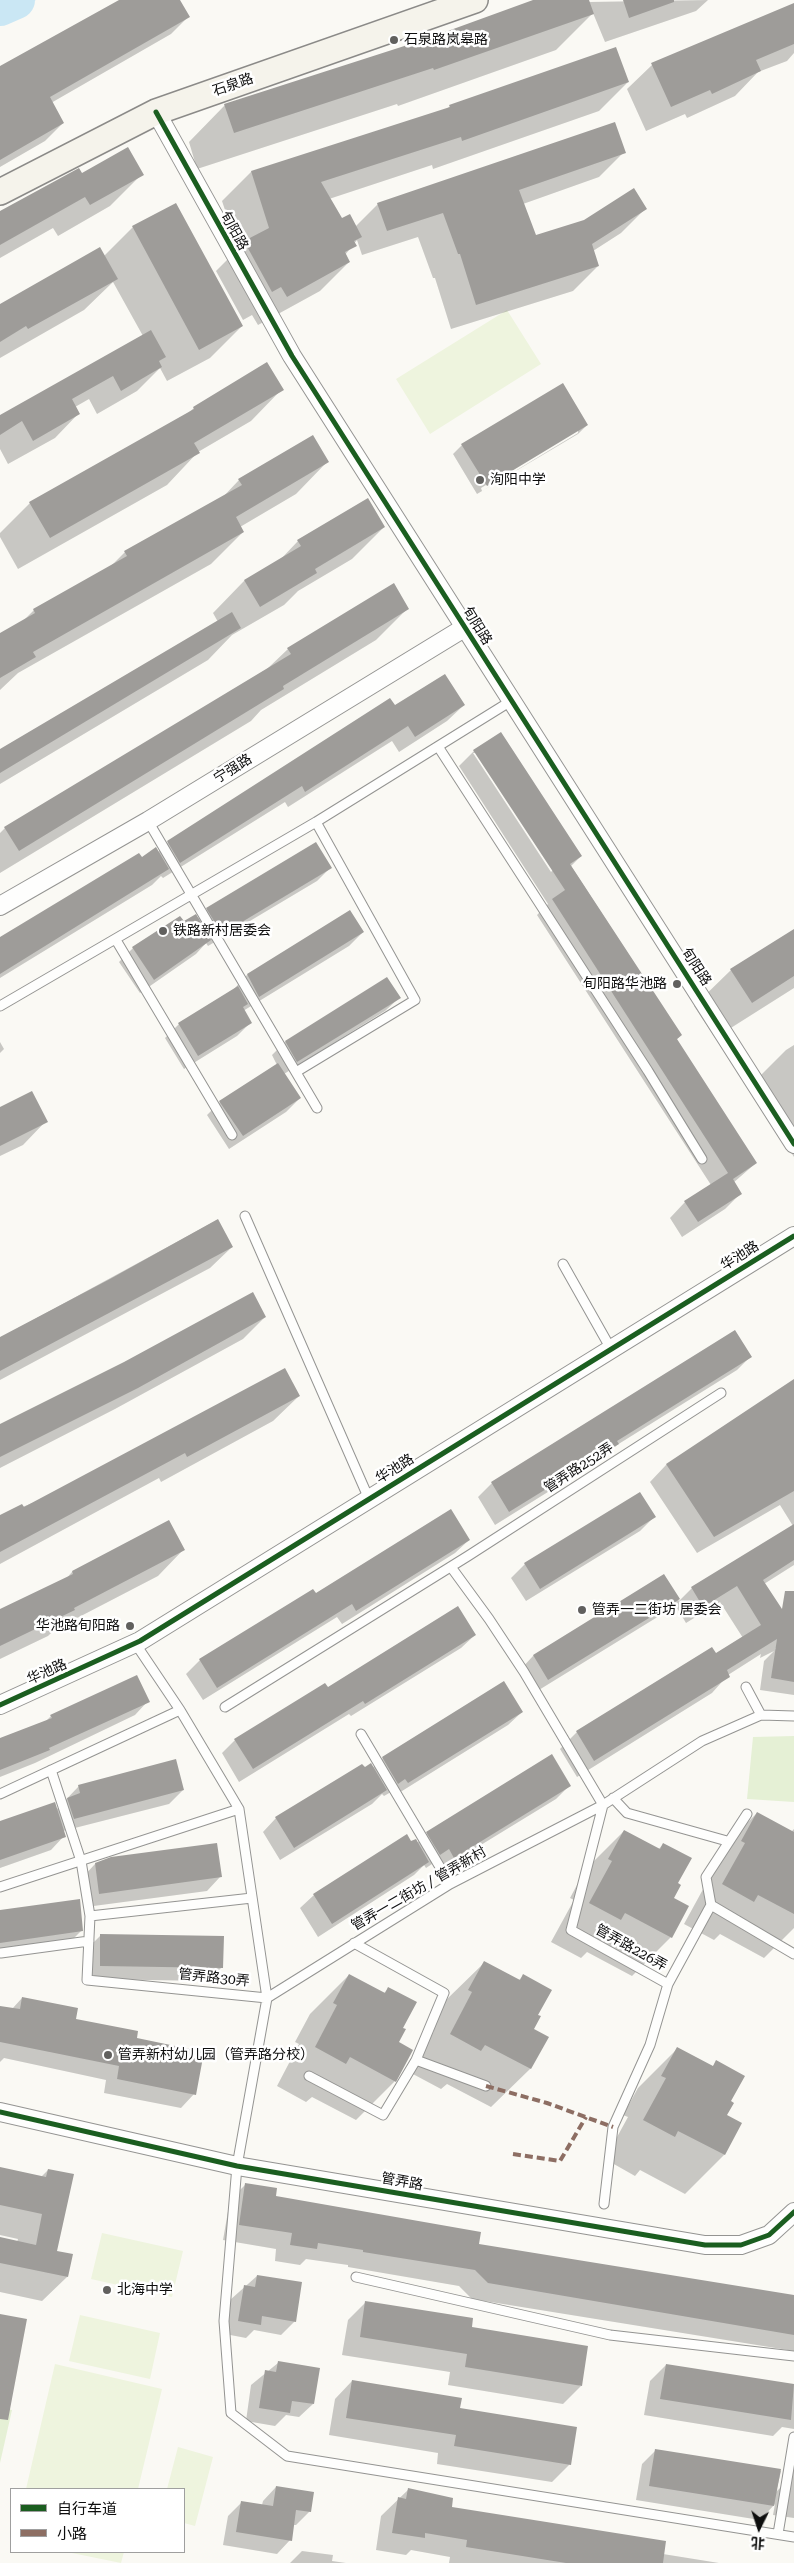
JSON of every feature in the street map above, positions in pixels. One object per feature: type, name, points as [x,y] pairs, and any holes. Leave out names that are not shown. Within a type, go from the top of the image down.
[{"type":"street","name":"石泉路","points":[[0,192],[156,112],[475,0]]},
{"type":"street","name":"旬阳路","points":[[156,112],[292,356],[794,1144]]},
{"type":"street","name":"宁强路","points":[[0,906],[148,821],[464,628]]},
{"type":"street","name":"华池路","points":[[0,1705],[135,1644],[794,1236]]},
{"type":"street","name":"管弄路","points":[[0,2112],[237,2166],[705,2245],[742,2245],[769,2235],[794,2212]]},
{"type":"lane","points":[[0,1006],[316,822],[439,748],[511,701]]},
{"type":"lane","points":[[439,748],[648,1071],[702,1159]]},
{"type":"lane","points":[[148,821],[317,1108]]},
{"type":"lane","points":[[296,1072],[415,1000],[316,822]]},
{"type":"lane","points":[[116,940],[232,1136]]},
{"type":"lane","points":[[244,1216],[370,1499]]},
{"type":"lane","points":[[563,1264],[611,1350]]},
{"type":"lane","name":"管弄路252弄","points":[[225,1708],[721,1393]]},
{"type":"lane","points":[[451,1566],[490,1619],[524,1672],[604,1805]]},
{"type":"lane","name":"管弄路30弄","points":[[51,1770],[81,1861],[90,1916],[87,1980],[267,1998],[239,1809],[180,1710],[135,1644]]},
{"type":"lane","points":[[746,1687],[761,1715]]},
{"type":"lane","points":[[0,1794],[180,1710]]},
{"type":"lane","name":"管弄一二街坊 / 管弄新村","points":[[267,1998],[450,1884],[604,1805],[702,1741],[761,1715],[794,1716]]},
{"type":"lane","points":[[361,1734],[450,1884]]},
{"type":"lane","points":[[613,1798],[627,1813],[727,1841]]},
{"type":"lane","name":"管弄路226弄","points":[[604,1805],[571,1930],[668,1984],[650,2045],[613,2128],[604,2204]]},
{"type":"lane","points":[[0,1887],[239,1809]]},
{"type":"lane","points":[[668,1984],[711,1905],[706,1877],[727,1841],[747,1814]]},
{"type":"lane","points":[[90,1916],[252,1898]]},
{"type":"lane","points":[[711,1905],[794,1954]]},
{"type":"lane","points":[[1,1953],[89,1941]]},
{"type":"lane","points":[[309,2076],[383,2115],[416,2060],[444,1994],[354,1943]]},
{"type":"lane","points":[[267,1998],[237,2166],[224,2320],[230,2413],[286,2456],[794,2537]]},
{"type":"lane","points":[[416,2060],[486,2086]]},
{"type":"lane","points":[[356,2277],[610,2335],[794,2356]]},
{"type":"lane","points":[[778,2534],[794,2437]]},
{"type":"green space","points":[[507,310],[541,364],[430,434],[396,379]]},
{"type":"green space","points":[[794,1736],[794,1802],[747,1799],[753,1737]]},
{"type":"green space","points":[[102,2233],[183,2251],[172,2297],[91,2279]]},
{"type":"green space","points":[[80,2315],[160,2333],[150,2379],[69,2361]]},
{"type":"green space","points":[[55,2364],[162,2389],[138,2488],[26,2488]]},
{"type":"green space","points":[[0,2407],[12,2410],[0,2463]]},
{"type":"green space","points":[[178,2447],[213,2457],[195,2526],[185,2523],[185,2488],[167,2488]]},
{"type":"green space","points":[[72,2553],[124,2553],[121,2563]]},
{"type":"water","points":[[16,0],[36,0],[0,15],[0,6]]},
{"type":"building","points":[[119,0],[180,0],[190,17],[50,97],[64,123],[0,160],[0,66]]},
{"type":"building","points":[[533,0],[589,0],[594,14],[434,70],[433,68],[234,133],[224,104],[423,40]]},
{"type":"building","points":[[623,0],[674,0],[674,2],[629,18]]},
{"type":"building","points":[[794,3],[794,44],[756,60],[761,71],[712,94],[710,90],[671,107],[651,63]]},
{"type":"building","points":[[616,47],[629,82],[462,141],[461,137],[321,182],[342,218],[350,214],[362,237],[354,241],[357,246],[345,252],[350,262],[287,297],[281,287],[272,292],[244,241],[269,228],[251,171],[450,107],[449,105]]},
{"type":"building","points":[[615,122],[626,153],[519,190],[536,235],[584,220],[634,188],[647,209],[592,244],[599,266],[476,305],[460,254],[458,254],[443,213],[387,231],[377,203]]},
{"type":"building","points":[[128,147],[144,175],[90,205],[85,197],[0,245],[0,211],[79,168],[82,173]]},
{"type":"building","points":[[176,203],[243,326],[199,350],[132,226]]},
{"type":"building","points":[[100,247],[118,279],[28,329],[26,326],[0,342],[0,304]]},
{"type":"building","points":[[151,330],[166,357],[159,361],[162,367],[121,391],[113,376],[72,399],[80,414],[33,441],[22,421],[0,435],[0,415]]},
{"type":"building","points":[[267,362],[284,390],[194,443],[200,453],[50,538],[29,502],[194,409],[193,407]]},
{"type":"building","points":[[563,383],[588,425],[487,486],[461,444]]},
{"type":"building","points":[[313,435],[329,462],[236,517],[244,532],[33,652],[36,657],[0,678],[0,633],[35,613],[33,609],[127,556],[124,551],[242,485],[238,479]]},
{"type":"building","points":[[368,498],[385,527],[315,569],[317,573],[260,607],[244,580],[301,546],[297,540]]},
{"type":"building","points":[[394,583],[409,609],[283,686],[284,689],[19,851],[4,827],[291,654],[287,648]]},
{"type":"building","points":[[232,612],[241,628],[0,773],[0,749]]},
{"type":"building","points":[[445,674],[465,705],[415,737],[408,726],[305,792],[302,786],[180,863],[167,841],[390,698],[395,705]]},
{"type":"building","points":[[501,732],[582,856],[570,864],[682,1035],[677,1039],[757,1163],[733,1179],[742,1194],[698,1222],[684,1201],[728,1173],[552,899],[565,890],[473,750]]},
{"type":"building","points":[[316,842],[332,868],[222,934],[206,908]]},
{"type":"building","points":[[156,847],[169,869],[0,974],[0,937],[139,853],[142,857]]},
{"type":"building","points":[[350,910],[364,932],[259,997],[247,974]]},
{"type":"building","points":[[196,914],[211,940],[154,980],[132,947],[180,916],[184,921]]},
{"type":"building","points":[[794,929],[794,976],[752,1003],[730,969]]},
{"type":"building","points":[[387,977],[401,998],[297,1062],[285,1041]]},
{"type":"building","points":[[238,986],[248,1004],[243,1007],[252,1023],[198,1056],[178,1023]]},
{"type":"building","points":[[278,1063],[301,1098],[243,1136],[219,1101]]},
{"type":"building","points":[[32,1091],[48,1122],[0,1146],[0,1107]]},
{"type":"building","points":[[218,1219],[233,1247],[0,1371],[0,1337]]},
{"type":"building","points":[[253,1292],[266,1317],[138,1388],[0,1457],[0,1424],[124,1362]]},
{"type":"building","points":[[735,1330],[752,1357],[617,1441],[619,1444],[509,1512],[491,1482]]},
{"type":"building","points":[[285,1368],[300,1396],[187,1457],[185,1453],[0,1552],[0,1515],[22,1504],[24,1507]]},
{"type":"building","points":[[794,1379],[794,1491],[714,1537],[666,1464]]},
{"type":"building","points":[[640,1492],[656,1517],[540,1589],[524,1563]]},
{"type":"building","points":[[451,1509],[470,1540],[356,1611],[352,1604],[217,1688],[199,1659],[313,1589],[316,1593]]},
{"type":"building","points":[[169,1520],[185,1550],[74,1608],[75,1610],[0,1646],[0,1609],[73,1574],[72,1571]]},
{"type":"building","points":[[794,1524],[794,1560],[763,1580],[782,1609],[785,1591],[794,1591],[794,1682],[771,1678],[777,1639],[727,1670],[730,1677],[594,1761],[576,1731],[712,1647],[716,1653],[761,1625],[737,1586],[703,1607],[691,1587]]},
{"type":"building","points":[[664,1574],[680,1599],[548,1680],[533,1655]]},
{"type":"building","points":[[458,1606],[476,1635],[365,1704],[363,1701],[253,1769],[234,1739],[325,1683],[328,1687]]},
{"type":"building","points":[[137,1675],[150,1702],[49,1748],[50,1750],[0,1770],[0,1738],[52,1718],[50,1715]]},
{"type":"building","points":[[504,1681],[523,1712],[408,1783],[405,1779],[398,1784],[382,1757]]},
{"type":"building","points":[[552,1754],[571,1786],[454,1858],[449,1849],[440,1855],[426,1832]]},
{"type":"building","points":[[176,1759],[184,1790],[74,1819],[67,1798],[80,1793],[78,1785]]},
{"type":"building","points":[[371,1763],[387,1790],[294,1848],[275,1817],[362,1764],[365,1767]]},
{"type":"building","points":[[55,1802],[66,1837],[0,1860],[0,1821]]},
{"type":"building","points":[[757,1812],[794,1832],[794,1914],[758,1895],[754,1902],[722,1884],[745,1843],[741,1841]]},
{"type":"building","points":[[624,1830],[660,1849],[663,1843],[692,1858],[678,1883],[681,1885],[674,1898],[689,1906],[672,1938],[625,1913],[621,1920],[589,1903],[612,1861],[608,1859]]},
{"type":"building","points":[[407,1834],[411,1841],[416,1839],[429,1862],[332,1924],[313,1894]]},
{"type":"building","points":[[217,1843],[222,1877],[99,1894],[95,1863],[111,1857]]},
{"type":"building","points":[[80,1899],[83,1931],[0,1943],[0,1910]]},
{"type":"building","points":[[100,1934],[224,1936],[223,1968],[100,1966]]},
{"type":"building","points":[[484,1961],[520,1980],[523,1974],[552,1990],[538,2015],[541,2016],[534,2029],[549,2037],[531,2069],[485,2045],[481,2051],[450,2034],[472,1992],[468,1990]]},
{"type":"building","points":[[349,1974],[385,1993],[388,1987],[417,2002],[403,2028],[406,2029],[399,2042],[413,2050],[396,2082],[350,2057],[346,2064],[315,2047],[337,2005],[333,2003]]},
{"type":"building","points":[[22,1997],[78,2008],[76,2019],[138,2031],[137,2038],[204,2052],[196,2095],[117,2079],[119,2066],[0,2042],[0,2006],[20,2009]]},
{"type":"building","points":[[677,2047],[713,2066],[716,2060],[745,2076],[731,2101],[734,2103],[727,2115],[742,2123],[725,2155],[678,2131],[675,2137],[643,2120],[666,2078],[661,2076]]},
{"type":"building","points":[[0,2167],[46,2177],[48,2169],[74,2174],[57,2251],[73,2254],[68,2277],[0,2263],[0,2237],[36,2245],[42,2214],[0,2205]]},
{"type":"building","points":[[245,2183],[277,2188],[276,2196],[481,2232],[479,2244],[794,2295],[794,2335],[488,2283],[475,2270],[363,2252],[363,2250],[318,2243],[317,2249],[290,2245],[292,2233],[239,2225]]},
{"type":"building","points":[[257,2275],[302,2282],[296,2322],[262,2316],[261,2325],[238,2321],[244,2285],[255,2287]]},
{"type":"building","points":[[365,2301],[473,2318],[472,2327],[588,2346],[582,2386],[465,2367],[467,2354],[360,2337]]},
{"type":"building","points":[[0,2314],[27,2319],[8,2420],[0,2419]]},
{"type":"building","points":[[278,2361],[320,2368],[314,2404],[292,2401],[290,2413],[259,2408],[265,2370],[276,2372]]},
{"type":"building","points":[[666,2364],[794,2384],[791,2420],[660,2399]]},
{"type":"building","points":[[352,2380],[462,2398],[460,2408],[577,2427],[571,2465],[454,2446],[456,2435],[346,2418]]},
{"type":"building","points":[[655,2449],[781,2469],[774,2506],[649,2486]]},
{"type":"building","points":[[276,2486],[314,2492],[311,2512],[296,2510],[292,2541],[236,2532],[241,2501],[273,2506]]},
{"type":"building","points":[[408,2488],[453,2498],[452,2507],[666,2541],[663,2563],[566,2563],[466,2547],[467,2540],[425,2533],[425,2538],[392,2533],[398,2497],[406,2499]]},
{"type":"waterway","points":[[0,7],[16,0]]},
{"type":"marked path","points":[[486,2086],[547,2103],[613,2127]]},
{"type":"marked path","points":[[513,2154],[560,2161],[586,2117]]},
{"type":"cycle path","points":[[156,112],[292,356],[794,1144]]},
{"type":"cycle path","points":[[0,1705],[140,1641],[794,1236]]},
{"type":"cycle path","points":[[0,2112],[237,2166],[705,2245],[741,2245],[769,2235],[794,2212]]},
{"type":"place","name":"石泉路岚皋路","points":[[394,40]]},
{"type":"place","name":"洵阳中学","points":[[480,480]]},
{"type":"place","name":"铁路新村居委会","points":[[163,931]]},
{"type":"place","name":"旬阳路华池路","points":[[677,984]]},
{"type":"place","name":"管弄一二街坊 居委会","points":[[582,1610]]},
{"type":"place","name":"华池路旬阳路","points":[[130,1626]]},
{"type":"place","name":"管弄新村幼儿园（管弄路分校）","points":[[108,2055]]},
{"type":"place","name":"北海中学","points":[[107,2290]]}]
